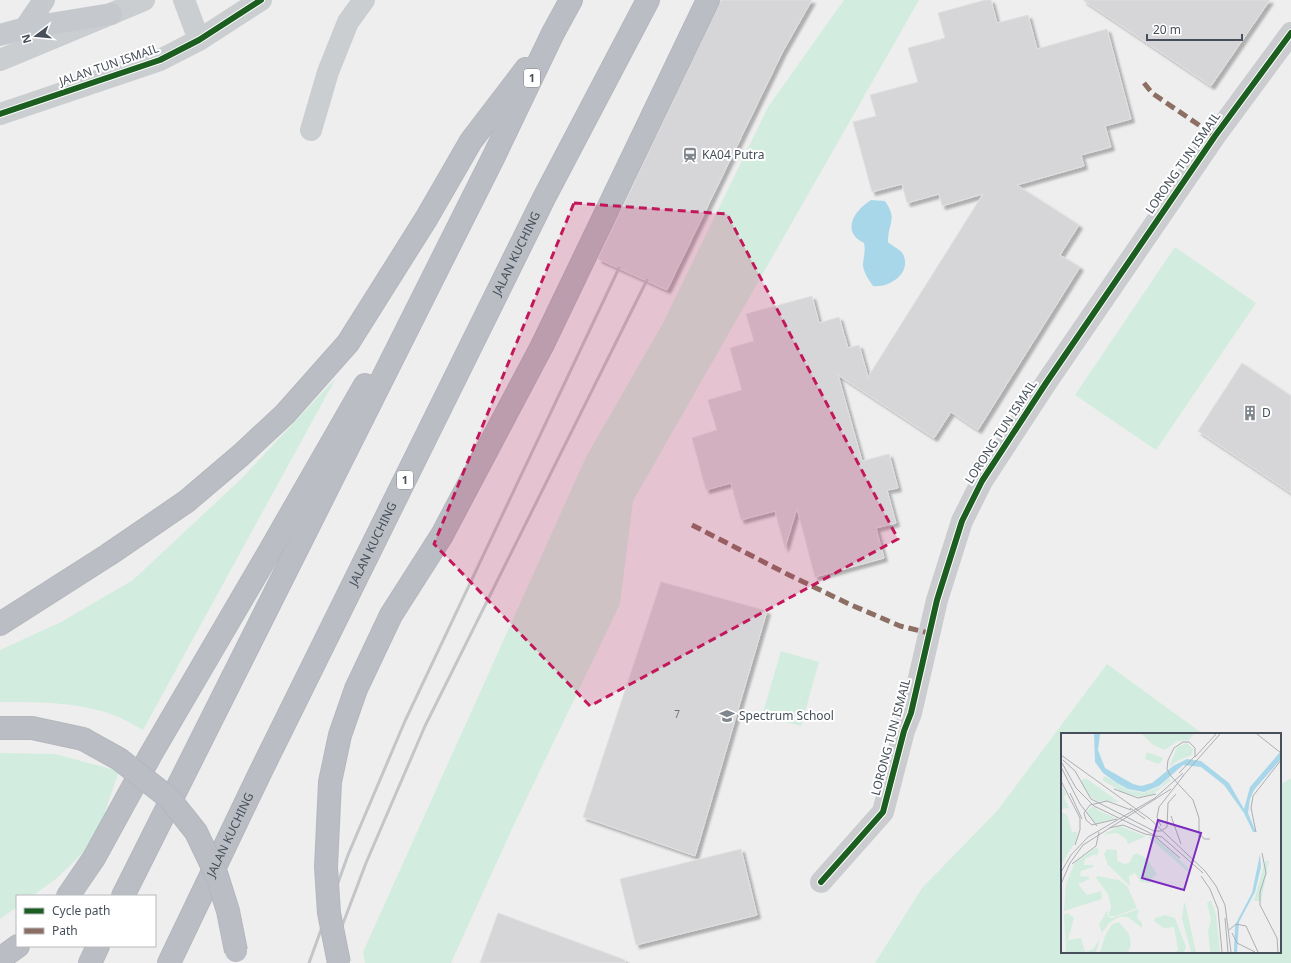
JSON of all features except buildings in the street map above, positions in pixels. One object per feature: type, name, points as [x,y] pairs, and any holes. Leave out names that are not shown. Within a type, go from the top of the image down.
[{"type":"highway","name":"1","points":[[124,895],[494,156],[553,33],[571,0]]},
{"type":"highway","name":"JALAN KUCHING","points":[[169,963],[266,761],[544,198],[648,0]]},
{"type":"highway","points":[[339,963],[329,913],[326,867],[330,782],[340,735],[356,688],[391,615],[442,535],[543,344],[708,0]]},
{"type":"highway","points":[[0,624],[108,555],[187,501],[241,455],[285,414],[348,343],[426,219],[471,141],[553,33]]},
{"type":"highway","points":[[69,895],[94,858],[151,754],[268,554],[363,387],[391,362]]},
{"type":"highway","points":[[0,728],[32,728],[83,739],[119,759],[169,798],[196,832],[217,876],[228,911],[236,957]]},
{"type":"highway","points":[[0,958],[16,947]]},
{"type":"highway","points":[[90,963],[98,947]]},
{"type":"main road","points":[[25,28],[44,0]]},
{"type":"main road","points":[[0,35],[25,28],[111,14]]},
{"type":"street","points":[[0,60],[144,0]]},
{"type":"street","points":[[184,0],[199,40]]},
{"type":"street","points":[[311,130],[328,72],[348,22],[364,0]]},
{"type":"street","name":"JALAN TUN ISMAIL","points":[[0,114],[160,60],[199,40],[253,2]]},
{"type":"street","name":"LORONG TUN ISMAIL","points":[[821,882],[883,812],[904,731],[911,713],[937,600],[962,521],[982,481],[1046,383],[1196,163],[1291,33]]},
{"type":"highlighted area","points":[[574,203],[727,214],[898,539],[590,706],[434,544]]},
{"type":"green space","points":[[844,0],[919,0],[633,501],[620,604],[510,833],[451,963],[365,963],[363,952],[586,457],[663,323],[768,107]]},
{"type":"green space","points":[[1175,247],[1256,303],[1156,450],[1075,395]]},
{"type":"green space","points":[[336,378],[143,730],[121,718],[77,706],[30,702],[0,702],[0,650],[61,622],[133,580],[241,479]]},
{"type":"green space","points":[[781,651],[819,662],[801,726],[762,716]]},
{"type":"green space","points":[[1107,664],[1202,733],[1061,733],[1061,953],[1281,953],[1281,784],[1291,778],[1291,963],[875,963],[922,888],[997,811]]},
{"type":"green space","points":[[0,753],[55,754],[119,771],[95,841],[56,879],[33,895],[16,895],[16,908],[0,919]]},
{"type":"water","points":[[871,200],[885,201],[889,207],[892,217],[888,242],[902,252],[905,261],[902,273],[898,278],[886,285],[880,286],[873,286],[866,274],[863,266],[865,249],[864,243],[857,238],[851,227],[855,215]]},
{"type":"railway","points":[[309,963],[348,855],[405,721],[619,268]]},
{"type":"railway","points":[[328,963],[366,863],[425,726],[647,280]]},
{"type":"marked path","points":[[1144,83],[1152,93],[1215,136]]},
{"type":"marked path","points":[[692,525],[849,604],[900,626],[929,633]]},
{"type":"cycle path","points":[[0,114],[160,60],[199,40],[261,0]]},
{"type":"cycle path","points":[[821,882],[883,812],[904,731],[911,713],[937,600],[962,521],[982,481],[1046,383],[1215,136],[1291,33]]},
{"type":"place","name":"KA04 Putra","points":[[690,155]]},
{"type":"place","name":"D","points":[[1250,413]]},
{"type":"place","name":"Spectrum School","points":[[727,716]]}]
